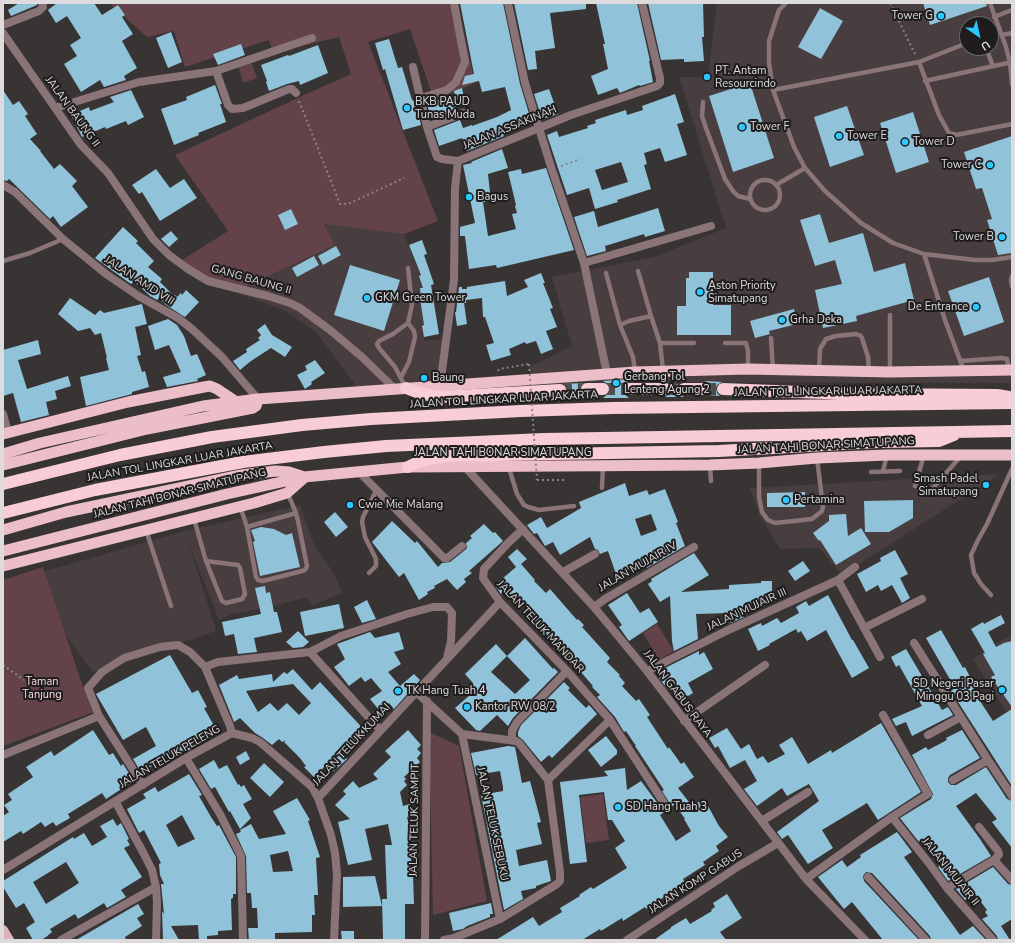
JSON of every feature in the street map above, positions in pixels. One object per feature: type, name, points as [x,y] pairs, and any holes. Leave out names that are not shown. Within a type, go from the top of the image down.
[{"type":"highway","points":[[3,454],[40,443],[203,406],[258,399],[635,372],[748,369],[890,372],[962,366],[1011,370]]},
{"type":"highway","points":[[5,433],[128,402],[210,386],[217,388],[235,401]]},
{"type":"highway","points":[[401,388],[419,394],[439,397],[560,390]]},
{"type":"highway","points":[[587,390],[603,389]]},
{"type":"highway","points":[[629,389],[665,389]]},
{"type":"highway","points":[[684,389],[704,389]]},
{"type":"highway","points":[[723,389],[852,394],[997,395],[1008,396],[1012,400]]},
{"type":"highway","points":[[3,464],[147,429],[253,408],[256,406],[258,399]]},
{"type":"highway","name":"JALAN TOL LINGKAR LUAR JAKARTA","points":[[3,484],[81,464],[212,437],[371,419],[513,411],[688,406],[1012,403]]},
{"type":"highway","name":"JALAN TOL LINGKAR LUAR JAKARTA","points":[[3,513],[134,482],[243,462],[386,446],[544,439],[1012,431]]},
{"type":"highway","points":[[408,467],[418,462],[445,456],[718,452],[877,442],[939,441],[962,432]]},
{"type":"highway","name":"JALAN TAHI BONAR SIMATUPANG","points":[[3,551],[228,494],[304,478],[408,467],[710,465],[887,455],[1012,455]]},
{"type":"highway","points":[[3,530],[66,512],[241,475],[276,471],[289,472],[304,478],[287,493],[3,566]]},
{"type":"main road","points":[[3,930],[9,940]]},
{"type":"street","points":[[3,25],[39,11],[43,7],[42,3]]},
{"type":"street","points":[[421,98],[447,90],[456,82],[465,62],[454,3]]},
{"type":"street","points":[[508,3],[525,83],[540,127],[552,170],[584,263],[607,374]]},
{"type":"street","name":"JALAN ASSAKINAH","points":[[440,386],[454,280],[458,161],[572,114],[657,86],[660,83],[660,78],[642,3]]},
{"type":"street","name":"JALAN BAUNG II","points":[[3,33],[81,145],[108,174],[127,201]]},
{"type":"street","points":[[55,108],[138,82],[216,71],[312,38]]},
{"type":"street","points":[[413,67],[427,127],[437,157],[458,161]]},
{"type":"street","points":[[216,71],[228,105],[232,109],[243,108],[289,89],[296,92]]},
{"type":"street","points":[[427,127],[463,113]]},
{"type":"street","name":"JALAN AMD VIII","points":[[3,185],[15,192],[64,239],[106,274],[140,297],[178,318],[192,329],[222,357],[258,399]]},
{"type":"street","name":"GANG BAUNG II","points":[[127,201],[153,239],[176,262],[208,281],[268,296],[300,308],[330,330],[401,388]]},
{"type":"street","points":[[584,263],[711,226]]},
{"type":"street","points":[[3,414],[5,433]]},
{"type":"street","name":"JALAN GABUS RAYA","points":[[465,467],[520,531],[564,572],[647,671],[762,821],[773,846],[865,940]]},
{"type":"street","points":[[358,472],[444,558],[447,558],[462,546]]},
{"type":"street","name":"JALAN TELUK MANDAR","points":[[520,531],[484,569],[483,578],[500,602],[567,671],[610,720],[664,803]]},
{"type":"street","name":"JALAN MUJAIR IV","points":[[594,607],[605,599],[694,547]]},
{"type":"street","points":[[564,572],[595,554]]},
{"type":"street","name":"JALAN MUJAIR III","points":[[647,671],[726,631],[838,580],[855,567]]},
{"type":"street","points":[[838,580],[880,657]]},
{"type":"street","points":[[864,628],[922,598]]},
{"type":"street","name":"JALAN TELUK KUMAI","points":[[318,798],[500,602]]},
{"type":"street","points":[[205,667],[218,662],[310,652],[341,636],[433,607],[447,607],[452,613],[451,641],[447,659]]},
{"type":"street","points":[[914,643],[988,760],[1012,795]]},
{"type":"street","points":[[143,785],[99,716],[89,690],[89,687],[102,672],[124,658],[160,647],[178,644],[190,652],[205,667],[232,733]]},
{"type":"street","points":[[310,652],[380,730]]},
{"type":"street","points":[[684,721],[765,666]]},
{"type":"street","points":[[512,740],[512,731],[517,722],[567,671]]},
{"type":"street","points":[[416,692],[462,734],[512,740],[519,743],[548,780],[560,872],[560,881],[500,918],[454,939],[444,940]]},
{"type":"street","name":"JALAN TELUK SAMPIT","points":[[424,940],[427,701]]},
{"type":"street","points":[[806,879],[892,817],[928,794],[884,715]]},
{"type":"street","points":[[3,755],[99,716]]},
{"type":"street","points":[[928,734],[961,717]]},
{"type":"street","points":[[548,780],[610,720]]},
{"type":"street","name":"JALAN TELUK PELENG","points":[[3,870],[186,758],[232,733],[252,738],[260,742],[312,787],[318,798],[331,835],[335,853],[337,874],[334,940]]},
{"type":"street","name":"JALAN TELUK SEBUKU","points":[[462,734],[500,918]]},
{"type":"street","points":[[186,758],[220,814],[241,856],[242,940]]},
{"type":"street","points":[[953,780],[988,760]]},
{"type":"street","points":[[762,821],[808,792]]},
{"type":"street","points":[[115,801],[152,870],[156,887],[157,902],[156,940]]},
{"type":"street","name":"JALAN MUJAIR II","points":[[892,817],[947,888],[993,940]]},
{"type":"street","points":[[947,888],[994,860],[999,854],[979,827]]},
{"type":"street","name":"JALAN KOMP GABUS","points":[[627,940],[739,866],[773,846]]},
{"type":"street","points":[[994,860],[1012,880]]},
{"type":"street","points":[[868,878],[926,940]]},
{"type":"street","points":[[60,940],[156,887]]},
{"type":"lane","points":[[786,3],[779,10],[769,41],[769,63],[773,90],[794,147],[805,168],[825,191],[861,223],[893,243],[924,254],[974,260],[992,260],[1012,257]]},
{"type":"lane","points":[[990,3],[994,16]]},
{"type":"lane","points":[[997,16],[1012,10]]},
{"type":"lane","points":[[999,28],[1011,62],[1012,84]]},
{"type":"lane","points":[[1002,35],[1012,33]]},
{"type":"lane","points":[[773,90],[919,62],[959,46]]},
{"type":"lane","points":[[989,56],[993,66]]},
{"type":"lane","points":[[919,62],[939,115],[949,134],[956,135],[1012,124]]},
{"type":"lane","points":[[925,81],[1011,62]]},
{"type":"lane","points":[[703,102],[702,116],[725,179],[738,196],[750,199]]},
{"type":"lane","points":[[776,185],[805,168]]},
{"type":"lane","points":[[762,180],[770,180],[776,185],[780,192],[780,200],[776,206],[768,210],[760,210],[754,206],[750,199],[750,191],[755,184],[762,180]]},
{"type":"lane","points":[[3,261],[30,253],[64,239]]},
{"type":"lane","points":[[924,254],[945,320],[962,366]]},
{"type":"lane","points":[[401,377],[377,344],[379,341],[393,334],[408,323],[412,305],[408,268]]},
{"type":"lane","points":[[638,271],[660,343],[664,372]]},
{"type":"lane","points":[[606,273],[620,325],[633,357],[635,372]]},
{"type":"lane","points":[[1012,276],[1012,286]]},
{"type":"lane","points":[[890,315],[890,372]]},
{"type":"lane","points":[[620,325],[629,320],[651,316]]},
{"type":"lane","points":[[401,388],[401,377],[409,362],[415,337],[414,330],[408,323]]},
{"type":"lane","points":[[819,371],[820,349],[826,339],[836,336],[856,334],[862,338],[868,358],[869,371]]},
{"type":"lane","points":[[771,338],[773,370]]},
{"type":"lane","points":[[660,343],[694,344]]},
{"type":"lane","points":[[725,343],[746,344],[748,351],[748,369]]},
{"type":"lane","points":[[883,471],[887,455]]},
{"type":"lane","points":[[915,486],[924,455]]},
{"type":"lane","points":[[933,488],[961,455]]},
{"type":"lane","points":[[758,463],[759,497],[762,512],[768,520],[775,522],[812,519],[822,511],[823,507],[817,458]]},
{"type":"lane","points":[[710,465],[711,481]]},
{"type":"lane","points":[[602,488],[603,466]]},
{"type":"lane","points":[[509,467],[511,478],[517,494],[524,505],[539,510],[574,506]]},
{"type":"lane","points":[[991,595],[974,573],[971,555],[1012,469]]},
{"type":"lane","points":[[871,472],[900,471]]},
{"type":"lane","points":[[369,573],[376,566],[376,559],[365,537],[362,522],[376,491]]},
{"type":"lane","points":[[240,506],[247,527],[256,577],[258,580],[263,581],[302,571],[305,570],[307,566],[296,513],[287,493]]},
{"type":"lane","points":[[247,527],[296,513]]},
{"type":"lane","points":[[194,518],[206,561],[222,601],[226,603],[242,599],[245,594],[240,568],[238,565],[206,561]]},
{"type":"lane","points":[[146,530],[171,606]]},
{"type":"path","points":[[890,3],[919,62]]},
{"type":"path","points":[[296,92],[340,204],[348,204],[404,178]]},
{"type":"path","points":[[552,170],[580,160]]},
{"type":"path","points":[[498,369],[529,364],[537,480],[564,480]]},
{"type":"path","points":[[3,665],[24,680]]},
{"type":"shaded area","points":[[717,3],[1012,3],[1012,383],[579,382],[532,392],[529,367],[572,346],[552,277],[654,257],[726,228],[679,77],[708,77]]},
{"type":"shaded area","points":[[324,223],[404,234],[426,290],[424,341],[448,338],[442,388],[360,391],[316,332],[284,310],[234,292],[335,245]]},
{"type":"shaded area","points":[[1000,474],[842,575],[819,548],[780,549],[760,516],[750,488]]},
{"type":"shaded area","points":[[300,505],[314,545],[335,575],[342,593],[313,605],[307,597],[270,607],[232,614],[219,620],[188,541],[216,631],[93,672],[55,621],[39,573],[185,531]]},
{"type":"shaded area","name":"SD Negeri Pasar Minggu 03 Pagi","points":[[1012,634],[1012,721],[973,659]]},
{"type":"green space","points":[[109,3],[457,3],[475,83],[434,100],[410,29],[368,42],[438,221],[404,234],[324,224],[335,245],[234,292],[207,284],[179,262],[228,231],[175,155],[351,74],[339,37],[273,53],[269,40],[185,67],[174,31],[147,37]]},
{"type":"green space","points":[[251,61],[257,78],[243,83],[238,65]]},
{"type":"green space","name":"Taman Tanjung","points":[[43,567],[93,713],[3,746],[3,580]]},
{"type":"green space","points":[[657,624],[674,651],[659,660],[643,633]]},
{"type":"green space","points":[[429,732],[459,746],[487,901],[433,915]]},
{"type":"green space","points":[[603,794],[609,840],[586,843],[580,797]]},
{"type":"building","points":[[19,3],[37,3],[37,5],[11,16],[8,10]]},
{"type":"building","points":[[57,3],[94,3],[102,15],[118,5],[125,15],[122,17],[133,34],[122,41],[137,68],[124,76],[126,80],[104,87],[100,80],[81,92],[64,64],[77,56],[70,45],[81,38],[67,16],[56,23],[48,10]]},
{"type":"building","points":[[460,3],[503,3],[520,84],[531,120],[516,123],[517,127],[505,131],[506,134],[503,135],[504,136],[467,151],[462,138],[439,146],[434,130],[460,120],[463,128],[472,126],[511,110],[505,87],[482,92],[479,81],[462,85],[465,76],[474,74]]},
{"type":"building","points":[[514,3],[586,3],[586,9],[550,13],[555,48],[535,51],[537,69],[528,70]]},
{"type":"building","points":[[596,3],[637,3],[650,61],[653,82],[639,85],[620,93],[617,88],[598,95],[591,76],[608,69],[603,44],[605,44]]},
{"type":"building","points":[[648,3],[703,3],[704,37],[702,37],[704,61],[684,62],[684,59],[661,60]]},
{"type":"building","name":"Tower G","points":[[923,3],[986,3],[987,6],[930,25]]},
{"type":"building","points":[[820,8],[843,21],[821,59],[798,47]]},
{"type":"building","points":[[171,32],[182,62],[168,68],[156,38]]},
{"type":"building","points":[[389,39],[398,68],[402,67],[412,100],[417,107],[421,125],[403,130],[385,69],[383,70],[375,43]]},
{"type":"building","points":[[241,44],[245,55],[218,65],[213,54]]},
{"type":"building","points":[[318,45],[328,73],[300,85],[299,81],[269,91],[261,65]]},
{"type":"building","name":"Tower F","points":[[750,83],[774,158],[733,172],[709,96]]},
{"type":"building","points":[[215,85],[222,104],[220,104],[226,122],[198,133],[199,135],[174,145],[161,109],[187,100],[186,97]]},
{"type":"building","points":[[462,88],[464,98],[456,100],[454,91]]},
{"type":"building","points":[[549,89],[558,114],[542,119],[534,94]]},
{"type":"building","points":[[3,90],[13,105],[19,101],[28,114],[25,116],[37,134],[30,139],[54,169],[60,164],[77,181],[72,186],[88,207],[61,227],[53,216],[50,219],[9,179],[7,181],[3,180]]},
{"type":"building","points":[[131,90],[144,117],[128,125],[126,121],[106,129],[105,127],[82,137],[71,115],[89,107],[90,111],[114,102],[110,97]]},
{"type":"building","points":[[675,94],[684,122],[677,124],[687,155],[665,162],[660,148],[644,153],[647,164],[644,165],[651,189],[617,200],[618,202],[595,209],[589,188],[567,195],[547,135],[557,131],[559,137],[588,128],[587,126],[596,123],[595,120],[626,110],[627,115],[643,110],[642,106]],"holes":[[[621,162],[628,182],[602,190],[595,170]]]},
{"type":"building","points":[[452,96],[457,110],[431,120],[427,103]]},
{"type":"building","name":"Tower E","points":[[847,106],[864,155],[830,167],[814,117]]},
{"type":"building","name":"Tower D","points":[[913,112],[929,162],[896,173],[880,123]]},
{"type":"building","points":[[1012,136],[1012,253],[998,255],[987,220],[992,219],[982,188],[976,189],[964,152]]},
{"type":"building","points":[[502,149],[508,168],[488,174],[491,202],[483,202],[488,236],[516,229],[512,214],[517,213],[516,205],[508,172],[521,169],[522,174],[546,168],[574,250],[497,268],[496,265],[469,269],[465,236],[460,236],[460,227],[475,223],[463,165],[472,163],[471,162]]},
{"type":"building","points":[[156,169],[170,188],[184,179],[197,198],[160,221],[142,192],[139,194],[132,185]]},
{"type":"building","points":[[658,208],[665,231],[645,237],[644,234],[605,246],[606,251],[587,256],[574,217],[594,211],[598,227]]},
{"type":"building","points":[[291,209],[298,224],[285,230],[278,215]]},
{"type":"building","points":[[820,214],[829,243],[863,233],[874,272],[905,263],[914,300],[856,316],[857,321],[823,328],[815,290],[842,284],[835,260],[815,266],[800,220]]},
{"type":"building","points":[[123,227],[138,241],[136,243],[154,261],[148,267],[162,279],[160,282],[174,296],[175,295],[177,297],[181,293],[182,295],[186,290],[199,302],[185,317],[166,305],[159,298],[157,300],[150,296],[134,281],[131,284],[95,258]]},
{"type":"building","points":[[171,231],[178,239],[169,247],[161,239]]},
{"type":"building","points":[[422,240],[427,254],[424,255],[434,284],[431,285],[439,334],[424,337],[422,326],[424,325],[420,298],[420,288],[423,288],[419,276],[421,275],[409,245]]},
{"type":"building","points":[[336,246],[341,255],[323,265],[318,256]]},
{"type":"building","points":[[314,256],[319,265],[297,277],[292,268]]},
{"type":"building","name":"GKM Green Tower","points":[[350,265],[400,280],[384,331],[334,315]]},
{"type":"building","name":"Aston Priority Simatupang","points":[[689,272],[713,272],[713,305],[731,305],[731,335],[677,335],[677,306],[686,306],[686,278],[689,278]]},
{"type":"building","points":[[541,273],[545,283],[543,283],[553,308],[550,309],[557,327],[546,331],[553,349],[541,354],[536,341],[526,344],[525,342],[509,349],[511,355],[491,361],[486,345],[494,343],[485,317],[483,317],[482,298],[466,300],[466,303],[464,303],[467,324],[457,326],[455,312],[459,287],[462,287],[462,289],[467,289],[467,287],[505,281],[507,296],[528,287],[524,280]]},
{"type":"building","name":"De Entrance","points":[[989,277],[1004,322],[964,336],[948,291]]},
{"type":"building","points":[[70,298],[95,315],[100,310],[104,313],[142,304],[147,324],[135,327],[141,355],[137,356],[142,372],[145,371],[149,387],[132,392],[132,394],[86,406],[80,377],[109,370],[101,333],[95,335],[90,328],[78,331],[58,314]]},
{"type":"building","points":[[794,309],[797,324],[769,331],[770,334],[755,338],[750,321]]},
{"type":"building","points":[[168,319],[177,325],[184,336],[191,356],[197,354],[206,375],[197,379],[198,381],[167,387],[163,377],[181,372],[169,345],[155,350],[148,326]]},
{"type":"building","points":[[265,324],[272,335],[292,347],[285,357],[271,348],[240,370],[233,361],[247,352],[246,349],[260,340],[258,338],[261,335],[257,330]]},
{"type":"building","points":[[38,340],[41,354],[18,360],[27,389],[68,376],[71,386],[55,391],[57,399],[46,402],[49,415],[21,422],[13,393],[3,396],[3,350]]},
{"type":"building","points":[[315,360],[325,373],[311,382],[312,384],[305,389],[297,375],[307,370],[305,366]]},
{"type":"building","points":[[629,379],[629,382],[623,385],[622,389],[623,393],[629,398],[603,398],[609,393],[610,389],[609,385],[603,381]]},
{"type":"building","points":[[705,381],[722,382],[717,385],[716,388],[717,393],[720,396],[708,395],[711,392],[711,389],[710,385]]},
{"type":"building","points":[[583,383],[580,386],[581,393],[587,396],[587,398],[560,399],[567,393],[567,389],[564,384]]},
{"type":"building","points":[[671,384],[678,384],[677,392],[684,397],[665,397],[672,392]]},
{"type":"building","points":[[625,483],[629,496],[647,490],[649,495],[665,489],[678,522],[676,523],[685,546],[647,568],[645,563],[616,574],[608,551],[600,554],[598,550],[595,549],[590,537],[560,555],[553,542],[545,546],[537,533],[534,534],[527,525],[541,517],[547,528],[581,508],[579,502]],"holes":[[[651,514],[657,530],[641,536],[635,519]]]},
{"type":"building","name":"Pertamina","points":[[805,492],[805,507],[767,507],[767,493]]},
{"type":"building","points":[[913,500],[913,518],[889,532],[865,532],[864,501]]},
{"type":"building","points":[[335,512],[348,527],[336,537],[324,522]]},
{"type":"building","points":[[846,514],[848,536],[861,528],[871,544],[836,565],[820,540],[819,541],[813,533],[829,521],[829,515]]},
{"type":"building","points":[[392,521],[415,543],[417,541],[438,567],[442,563],[450,562],[465,550],[467,548],[466,543],[472,538],[470,536],[484,524],[493,533],[495,532],[503,541],[469,571],[472,573],[464,579],[466,582],[457,590],[447,579],[434,586],[435,588],[427,592],[428,594],[419,600],[404,573],[399,577],[372,542]]},
{"type":"building","points":[[261,527],[274,529],[286,535],[292,533],[300,567],[260,576],[253,542],[255,541],[251,530]]},
{"type":"building","points":[[517,549],[527,559],[521,564],[535,580],[534,581],[546,593],[550,589],[577,620],[578,619],[584,625],[582,627],[610,658],[607,662],[620,675],[619,676],[625,683],[622,686],[636,701],[639,699],[650,715],[647,717],[668,749],[669,747],[681,764],[684,762],[694,777],[678,788],[692,806],[702,800],[706,807],[708,806],[719,826],[728,837],[716,846],[719,851],[703,862],[705,865],[683,879],[685,883],[646,909],[645,907],[623,921],[622,918],[601,931],[600,929],[582,940],[496,940],[533,917],[539,926],[562,912],[560,908],[580,896],[579,895],[591,887],[593,889],[627,868],[615,848],[625,841],[612,820],[608,820],[604,792],[579,795],[587,862],[570,864],[560,782],[608,776],[604,771],[625,768],[627,790],[641,781],[661,808],[667,807],[669,802],[662,791],[664,790],[636,746],[626,731],[624,732],[615,717],[597,697],[600,695],[592,687],[593,686],[580,671],[578,672],[569,662],[571,660],[526,613],[530,609],[517,595],[513,598],[506,590],[501,594],[495,585],[516,567],[508,557]],"holes":[[[675,804],[691,831],[676,841],[660,815]]]},
{"type":"building","points":[[895,550],[908,574],[900,578],[910,598],[902,603],[892,585],[881,591],[878,585],[866,592],[857,574],[881,561],[880,558]]},
{"type":"building","points":[[694,553],[709,575],[681,592],[729,589],[729,585],[772,581],[772,599],[762,600],[762,603],[743,605],[744,617],[731,623],[730,613],[696,614],[698,639],[674,651],[672,641],[670,596],[660,602],[648,584],[652,581],[651,579]]},
{"type":"building","points":[[803,561],[810,571],[795,581],[788,571]]},
{"type":"building","points":[[265,586],[266,593],[270,592],[274,612],[277,612],[282,632],[254,638],[257,652],[238,654],[234,634],[225,636],[222,622],[261,614],[255,588]]},
{"type":"building","points":[[627,593],[640,613],[649,608],[658,622],[629,641],[619,627],[622,625],[608,605]]},
{"type":"building","points":[[828,595],[869,668],[852,678],[826,630],[807,641],[801,631],[798,633],[796,629],[758,651],[748,629],[761,623],[762,626],[777,618],[781,623],[799,613],[796,607],[806,601],[809,606]]},
{"type":"building","points":[[367,600],[376,619],[362,623],[354,607]]},
{"type":"building","points":[[339,604],[344,628],[305,636],[300,612]]},
{"type":"building","name":"SD Negeri Pasar Minggu 03 Pagi","points":[[1001,615],[1005,623],[988,632],[996,647],[1012,641],[1012,707],[991,677],[995,675],[983,654],[985,653],[971,629],[983,622],[984,624]]},
{"type":"building","points":[[941,630],[963,668],[965,667],[970,677],[968,678],[979,697],[978,698],[993,721],[1012,709],[1012,786],[951,691],[955,688],[926,638]]},
{"type":"building","points":[[298,631],[309,642],[303,647],[293,648],[286,642]]},
{"type":"building","points":[[370,632],[375,638],[399,632],[404,649],[394,652],[401,664],[388,672],[400,686],[414,674],[420,680],[394,709],[389,703],[379,710],[370,699],[382,691],[371,678],[365,682],[361,677],[349,686],[334,667],[345,659],[337,644]]},
{"type":"building","points":[[525,638],[553,669],[554,668],[558,672],[513,718],[508,726],[497,715],[480,731],[476,730],[455,708],[470,695],[465,690],[473,683],[465,674],[496,644],[507,656]],"holes":[[[507,656],[530,680],[515,694],[491,672]]]},
{"type":"building","points":[[906,649],[942,710],[948,707],[953,715],[912,736],[906,722],[896,726],[892,719],[922,706],[899,665],[896,667],[891,657]]},
{"type":"building","points":[[699,651],[699,655],[704,652],[713,669],[688,683],[693,693],[678,702],[671,690],[669,691],[659,678],[664,675],[661,670]]},
{"type":"building","points":[[170,655],[192,693],[198,690],[207,707],[204,708],[216,729],[194,741],[197,746],[181,754],[178,749],[158,760],[159,762],[141,772],[133,759],[156,746],[146,727],[123,740],[96,694]]},
{"type":"building","points":[[293,669],[312,690],[320,682],[368,734],[345,756],[347,759],[334,771],[327,764],[314,777],[304,767],[306,766],[299,757],[284,742],[286,740],[282,742],[279,739],[272,745],[255,733],[240,718],[234,722],[219,685],[237,675],[239,679],[272,674],[273,682],[284,672],[287,674]],"holes":[[[293,684],[311,703],[299,715],[287,703],[278,711],[270,703],[258,712],[246,691]]]},
{"type":"building","points":[[564,682],[570,688],[568,690],[586,708],[589,705],[597,714],[552,758],[549,755],[541,762],[518,736],[518,732],[521,725]]},
{"type":"building","points":[[881,723],[921,792],[878,820],[867,803],[822,830],[833,848],[808,864],[788,835],[782,839],[777,832],[819,801],[809,784],[787,796],[782,788],[757,806],[744,789],[757,781],[745,760],[730,768],[718,746],[715,748],[709,738],[727,728],[741,749],[749,744],[757,759],[763,756],[768,763],[785,754],[779,745],[792,737],[808,764],[831,750],[832,753]]},
{"type":"building","points":[[93,730],[109,755],[113,753],[121,766],[123,764],[132,778],[130,779],[132,782],[106,799],[102,793],[68,814],[70,818],[56,826],[53,822],[45,827],[41,822],[23,834],[21,831],[3,842],[3,816],[9,812],[4,805],[12,800],[8,794],[33,777],[26,767],[51,751],[54,756]]},
{"type":"building","points":[[408,730],[421,745],[417,749],[421,753],[417,758],[420,762],[404,777],[406,779],[404,781],[407,785],[400,792],[403,806],[410,804],[412,816],[407,817],[413,845],[413,856],[411,856],[411,875],[413,875],[414,904],[405,904],[405,939],[383,939],[382,899],[387,899],[385,845],[392,845],[388,824],[365,829],[372,860],[348,865],[338,822],[350,819],[335,805],[346,794],[343,791],[353,781],[359,788],[378,779],[373,774],[391,757],[385,751]]},
{"type":"building","points":[[962,730],[980,758],[950,775],[948,782],[951,785],[956,785],[986,767],[1007,799],[1012,801],[1012,848],[992,822],[997,819],[976,793],[956,806],[991,856],[948,881],[938,867],[943,863],[925,839],[919,842],[900,818],[931,799],[933,794],[912,755],[926,747],[928,750],[947,740],[946,738]]},
{"type":"building","points":[[606,736],[617,750],[617,754],[601,767],[588,750]]},
{"type":"building","points":[[508,746],[515,747],[522,783],[530,781],[541,822],[537,823],[542,844],[516,850],[519,866],[547,860],[551,881],[536,886],[536,888],[521,891],[523,899],[504,910],[481,795],[503,791],[500,771],[476,775],[471,753]]},
{"type":"building","points":[[246,751],[250,759],[240,765],[236,757]]},
{"type":"building","points":[[214,760],[219,769],[227,765],[238,785],[239,784],[241,787],[244,785],[252,799],[243,804],[251,818],[240,829],[215,787],[211,789],[199,769]]},
{"type":"building","points":[[264,763],[284,782],[270,797],[250,778]]},
{"type":"building","points":[[189,774],[202,795],[199,796],[211,817],[217,826],[219,825],[236,857],[236,894],[233,894],[233,898],[231,899],[232,930],[218,931],[218,935],[207,936],[207,940],[199,940],[198,925],[171,926],[179,940],[163,940],[162,911],[164,914],[161,884],[164,884],[160,875],[159,864],[161,863],[144,830],[139,833],[127,809],[146,798],[143,794],[155,787],[158,792]],"holes":[[[182,815],[195,839],[178,847],[166,825]]]},
{"type":"building","points":[[297,798],[310,820],[308,821],[320,857],[316,858],[318,895],[314,895],[315,915],[312,915],[312,932],[275,933],[275,940],[249,940],[248,928],[258,928],[257,908],[252,908],[251,893],[247,893],[246,856],[236,834],[251,824],[259,839],[286,834],[273,811]],"holes":[[[288,851],[293,871],[273,872],[270,855]]]},
{"type":"building","points":[[113,819],[117,826],[121,823],[129,839],[127,840],[130,845],[124,848],[142,877],[121,890],[126,897],[107,908],[104,903],[78,919],[75,914],[50,929],[52,932],[46,937],[41,940],[33,940],[26,928],[35,922],[24,903],[16,908],[3,887],[3,881],[73,837],[74,839],[84,833],[92,846],[107,837],[100,826]],"holes":[[[66,862],[79,883],[46,904],[33,882]]]},
{"type":"building","points":[[897,832],[912,852],[904,857],[960,935],[973,926],[986,940],[931,940],[930,936],[872,873],[866,872],[863,876],[864,881],[919,940],[883,940],[852,902],[844,909],[818,877],[842,860],[847,867],[861,857],[860,855]]},
{"type":"building","points":[[993,867],[1008,884],[1012,885],[1012,919],[1001,926],[1010,940],[998,940],[997,936],[982,919],[988,916],[985,912],[987,910],[975,894],[965,900],[956,889]]},
{"type":"building","points":[[375,876],[382,906],[343,907],[343,877]]},
{"type":"building","points":[[727,894],[742,918],[720,932],[726,940],[654,940],[686,918],[690,924],[712,911],[711,910],[715,907],[713,903]]},
{"type":"building","points":[[491,903],[493,914],[490,914],[490,917],[463,929],[453,931],[449,913]]},
{"type":"building","points":[[138,904],[144,914],[137,918],[142,926],[125,937],[126,940],[76,940]]},
{"type":"building","points":[[341,931],[354,931],[354,940],[342,940]]},
{"type":"tunnel","points":[[560,390],[587,389]]},
{"type":"tunnel","points":[[603,389],[629,389]]},
{"type":"tunnel","points":[[665,389],[684,389]]},
{"type":"tunnel","points":[[704,389],[723,389]]},
{"type":"place","name":"Tower G","points":[[941,16]]},
{"type":"place","name":"PT. Antam Resourcindo","points":[[707,77]]},
{"type":"place","name":"BKB PAUD Tunas Muda","points":[[407,108]]},
{"type":"place","name":"Tower F","points":[[742,127]]},
{"type":"place","name":"Tower E","points":[[839,136]]},
{"type":"place","name":"Tower D","points":[[905,142]]},
{"type":"place","name":"Tower C","points":[[990,165]]},
{"type":"place","name":"Bagus","points":[[469,197]]},
{"type":"place","name":"Tower B","points":[[1002,237]]},
{"type":"place","name":"Aston Priority Simatupang","points":[[700,292]]},
{"type":"place","name":"GKM Green Tower","points":[[367,298]]},
{"type":"place","name":"De Entrance","points":[[976,307]]},
{"type":"place","name":"Grha Deka","points":[[782,320]]},
{"type":"place","name":"Baung","points":[[424,378]]},
{"type":"place","name":"Gerbang Tol Lenteng Agung 2","points":[[616,383]]},
{"type":"place","name":"Smash Padel Simatupang","points":[[986,485]]},
{"type":"place","name":"Pertamina","points":[[786,500]]},
{"type":"place","name":"Cwie Mie Malang","points":[[350,505]]},
{"type":"place","name":"SD Negeri Pasar Minggu 03 Pagi","points":[[1002,690]]},
{"type":"place","name":"TK Hang Tuah 4","points":[[398,691]]},
{"type":"place","name":"Kantor RW 08/2","points":[[467,707]]},
{"type":"place","name":"SD Hang Tuah 3","points":[[618,807]]}]
